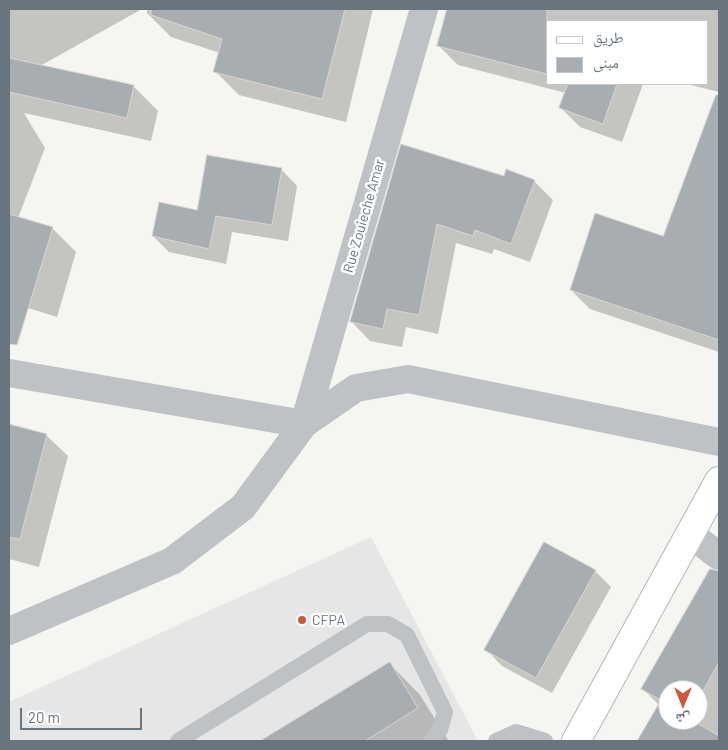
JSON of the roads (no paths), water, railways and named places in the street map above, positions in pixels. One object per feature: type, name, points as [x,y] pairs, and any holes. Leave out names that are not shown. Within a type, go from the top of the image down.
[{"type":"main road","points":[[576,741],[719,481]]},
{"type":"street","name":"Rue Zouieche Amar","points":[[304,424],[424,9]]},
{"type":"street","points":[[9,373],[304,424]]},
{"type":"street","points":[[9,630],[172,561],[243,507],[304,424],[356,388],[408,379],[719,442]]},
{"type":"street","points":[[690,534],[719,556]]},
{"type":"lane","points":[[178,741],[368,624],[388,624],[407,635],[444,712],[440,730],[432,741]]},
{"type":"lane","points":[[496,741],[516,732],[545,741]]},
{"type":"place","name":"CFPA","points":[[302,620]]}]
